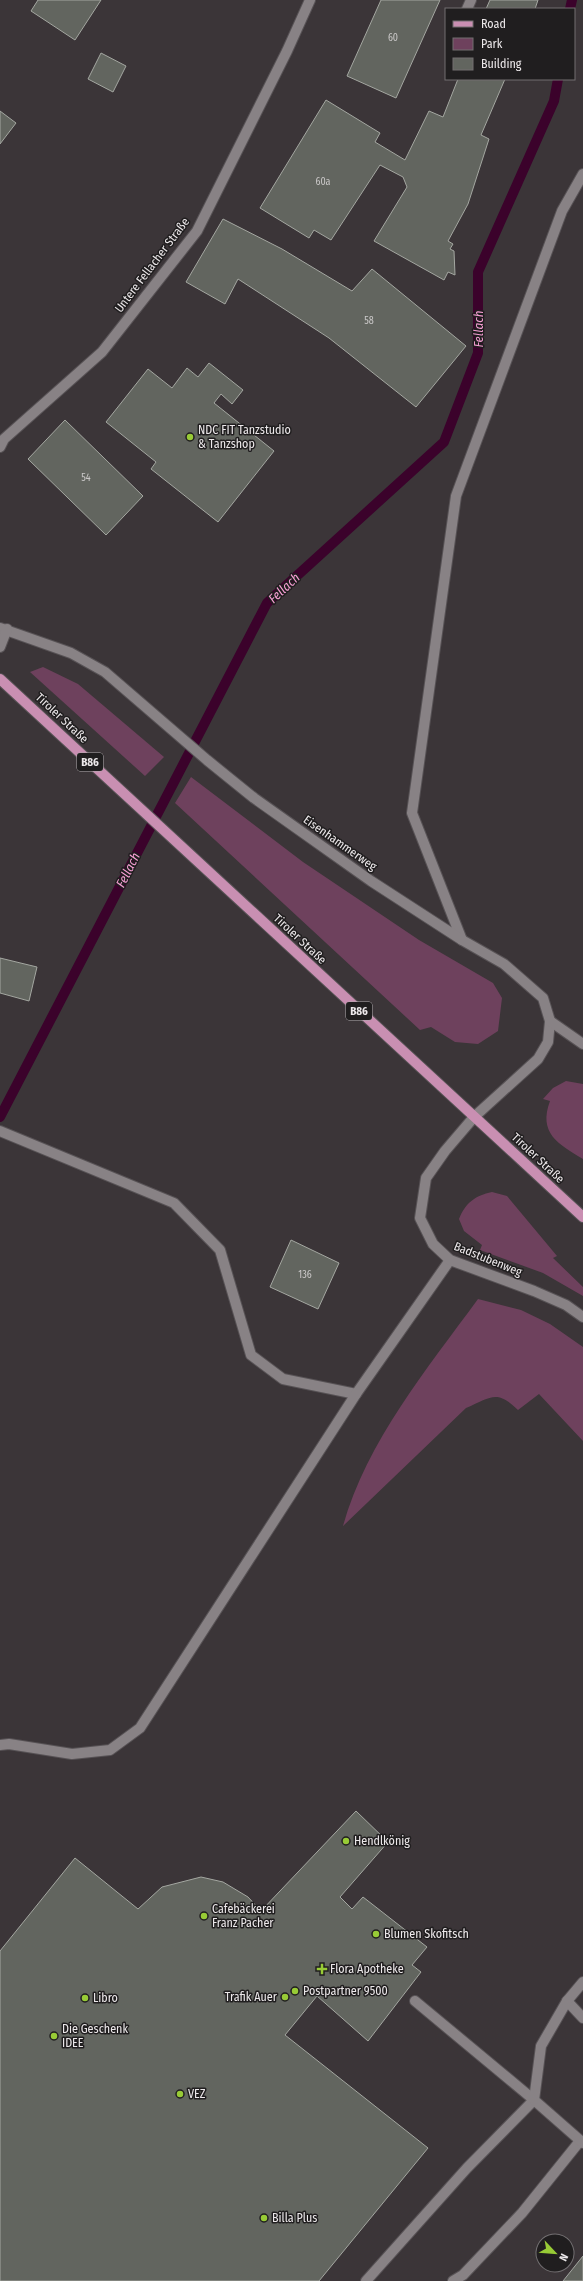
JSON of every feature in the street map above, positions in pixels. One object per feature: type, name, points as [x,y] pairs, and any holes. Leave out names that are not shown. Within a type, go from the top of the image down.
[{"type":"main road","name":"Tiroler Straße","points":[[0,679],[583,1217]]},
{"type":"street","name":"Untere Fellacher Straße","points":[[0,447],[4,439],[102,352],[197,231],[287,51],[310,0]]},
{"type":"street","points":[[462,940],[412,813],[456,496],[562,211],[583,174]]},
{"type":"street","points":[[0,647],[4,629]]},
{"type":"street","name":"Eisenhammerweg","points":[[4,629],[71,653],[105,672],[207,760],[306,836],[462,940],[504,964],[543,998],[550,1021],[548,1042],[538,1059],[474,1117]]},
{"type":"street","points":[[550,1021],[583,1044]]},
{"type":"street","name":"Badstubenweg","points":[[474,1117],[445,1151],[426,1178],[420,1218],[433,1244],[450,1260],[534,1290],[566,1305],[583,1317]]},
{"type":"street","points":[[0,1131],[174,1203],[220,1250],[251,1355],[283,1379],[356,1394]]},
{"type":"street","points":[[0,1745],[9,1744],[72,1754],[110,1750],[140,1728],[356,1394],[450,1260]]},
{"type":"street","points":[[366,2281],[467,2168],[534,2100],[541,2046],[567,2001],[583,1982]]},
{"type":"street","points":[[415,2001],[534,2100],[581,2142],[522,2213],[463,2275],[453,2281]]},
{"type":"street","points":[[567,2001],[583,2018]]},
{"type":"green space","points":[[43,667],[78,684],[164,757],[145,776],[30,672]]},
{"type":"green space","points":[[191,777],[303,862],[419,940],[493,983],[502,998],[498,1031],[478,1044],[455,1042],[431,1027],[420,1030],[175,803]]},
{"type":"green space","points":[[566,1081],[583,1084],[583,1159],[558,1142],[549,1129],[547,1121],[547,1112],[550,1101],[543,1099],[553,1088]]},
{"type":"green space","points":[[492,1192],[507,1196],[557,1256],[553,1258],[583,1287],[583,1296],[543,1273],[480,1250],[482,1245],[464,1231],[459,1219],[468,1204],[476,1198]]},
{"type":"green space","points":[[478,1299],[521,1310],[550,1324],[583,1347],[583,1441],[539,1394],[518,1410],[505,1399],[499,1397],[488,1398],[466,1408],[343,1526],[367,1465],[383,1435],[419,1379]]},
{"type":"building","points":[[38,0],[101,0],[75,40],[31,11]]},
{"type":"building","points":[[381,0],[440,0],[396,98],[347,76]]},
{"type":"building","points":[[490,0],[538,0],[535,8],[486,8]]},
{"type":"building","points":[[101,53],[126,66],[113,92],[88,79]]},
{"type":"building","points":[[458,80],[505,80],[481,135],[489,139],[468,204],[448,241],[453,244],[450,249],[454,251],[455,275],[448,272],[444,280],[374,241],[407,187],[403,177],[380,165],[331,240],[314,230],[309,238],[260,208],[326,100],[380,133],[375,142],[405,160],[429,111],[443,117]]},
{"type":"building","points":[[0,111],[16,123],[0,144]]},
{"type":"building","points":[[223,219],[282,249],[352,291],[372,269],[466,346],[416,407],[329,338],[238,279],[225,304],[186,282]]},
{"type":"building","name":"NDC FIT Tanzstudio & Tanzshop","points":[[209,363],[243,390],[232,404],[221,394],[214,403],[274,451],[218,522],[151,469],[156,462],[106,422],[148,369],[172,388],[187,368],[198,377]]},
{"type":"building","points":[[65,420],[143,496],[106,535],[28,459]]},
{"type":"building","points":[[0,958],[37,967],[29,1001],[0,993]]},
{"type":"building","points":[[291,1240],[339,1263],[318,1309],[270,1287]]},
{"type":"building","name":"VEZ","points":[[356,1811],[388,1842],[340,1897],[352,1909],[363,1897],[427,1947],[412,1965],[421,1972],[368,2041],[317,1996],[285,2035],[428,2148],[319,2281],[0,2281],[0,1951],[75,1858],[138,1909],[162,1887],[201,1877],[223,1882],[248,1897],[261,1911]]},
{"type":"building","points":[[583,2256],[583,2281],[563,2281],[569,2273],[575,2273],[575,2266]]},
{"type":"waterway","name":"Fellach","points":[[570,8],[572,0]]},
{"type":"waterway","name":"Fellach","points":[[0,1117],[267,603],[444,442],[478,353],[478,272],[554,101],[558,80]]},
{"type":"place","name":"NDC FIT Tanzstudio & Tanzshop","points":[[190,437]]},
{"type":"place","name":"Hendlkönig","points":[[346,1841]]},
{"type":"place","name":"Cafebäckerei Franz Pacher","points":[[204,1916]]},
{"type":"place","name":"Blumen Skofitsch","points":[[376,1934]]},
{"type":"place","name":"Flora Apotheke","points":[[322,1969]]},
{"type":"place","name":"Postpartner 9500","points":[[295,1991]]},
{"type":"place","name":"Trafik Auer","points":[[285,1997]]},
{"type":"place","name":"Libro","points":[[85,1998]]},
{"type":"place","name":"Die Geschenk IDEE","points":[[54,2036]]},
{"type":"place","name":"VEZ","points":[[180,2094]]},
{"type":"place","name":"Billa Plus","points":[[264,2218]]}]
